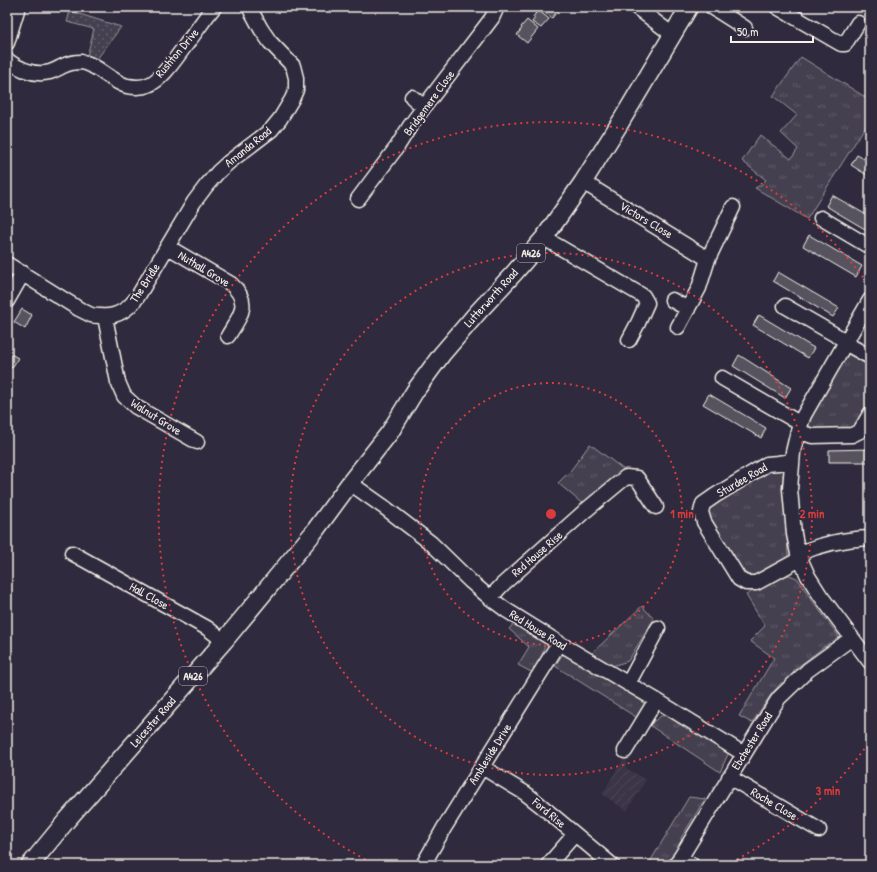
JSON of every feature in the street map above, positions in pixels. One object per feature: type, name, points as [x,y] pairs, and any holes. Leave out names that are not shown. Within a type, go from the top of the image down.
[{"type":"main road","name":"Lutterworth Road","points":[[350,483],[390,432],[415,391],[442,354],[544,238],[583,182],[689,7]]},
{"type":"main road","name":"Leicester Road","points":[[30,865],[67,820],[224,641],[314,532],[350,483]]},
{"type":"street","points":[[7,43],[18,7]]},
{"type":"street","name":"Rushton Drive","points":[[7,60],[26,71],[40,73],[50,72],[76,62],[83,62],[90,64],[110,78],[126,86],[137,87],[148,85],[160,77],[214,7]]},
{"type":"street","name":"Amanda Road","points":[[194,202],[218,172],[271,130],[284,112],[296,90],[296,78],[293,66],[270,42],[249,7]]},
{"type":"street","name":"Bridgemere Close","points":[[358,198],[397,147],[424,107],[492,18],[498,7]]},
{"type":"street","points":[[636,7],[673,35]]},
{"type":"street","points":[[712,7],[745,28]]},
{"type":"street","points":[[777,7],[841,44],[846,44],[858,23]]},
{"type":"street","points":[[412,97],[424,107]]},
{"type":"street","name":"Victors Close","points":[[583,182],[708,258]]},
{"type":"street","name":"The Bridle","points":[[105,317],[124,311],[132,304],[194,202]]},
{"type":"street","points":[[678,326],[699,288],[708,258],[733,207]]},
{"type":"street","points":[[821,218],[870,247]]},
{"type":"street","points":[[544,238],[643,296],[647,303],[628,340]]},
{"type":"street","name":"Nuthall Grove","points":[[168,247],[231,284],[238,290],[243,299],[242,308],[240,317],[228,336]]},
{"type":"street","points":[[7,264],[79,309],[92,315],[105,317]]},
{"type":"street","points":[[7,301],[23,273]]},
{"type":"street","points":[[672,300],[688,309]]},
{"type":"street","points":[[870,300],[804,415],[792,452],[790,489],[794,534],[799,556],[812,582],[870,662]]},
{"type":"street","points":[[785,306],[870,357]]},
{"type":"street","name":"Walnut Grove","points":[[105,317],[118,382],[124,396],[136,407],[197,442]]},
{"type":"street","points":[[722,378],[812,436],[852,435],[860,431],[870,414]]},
{"type":"street","name":"Sturdee Road","points":[[792,461],[767,464],[703,504],[700,512],[704,522],[739,579],[746,583],[756,583],[799,556]]},
{"type":"street","name":"Red House Rise","points":[[490,598],[502,585],[585,511],[626,477],[636,478],[656,507]]},
{"type":"street","name":"Red House Road","points":[[350,483],[431,543],[470,581],[506,610],[744,754]]},
{"type":"street","points":[[799,556],[810,548],[835,542],[870,538]]},
{"type":"street","name":"Hall Close","points":[[72,553],[207,628],[224,641]]},
{"type":"street","points":[[628,684],[658,628]]},
{"type":"street","name":"Ebchester Road","points":[[683,863],[730,777],[779,698],[808,670],[852,638]]},
{"type":"street","name":"Ambleside Drive","points":[[423,865],[436,841],[559,643]]},
{"type":"street","points":[[625,752],[656,700]]},
{"type":"street","name":"Ford Rise","points":[[482,767],[525,793],[612,865]]},
{"type":"street","name":"Roche Close","points":[[730,777],[819,830]]},
{"type":"street","points":[[548,865],[575,834]]},
{"type":"shaded area","points":[[623,759],[627,761],[626,768],[646,780],[627,811],[602,794]]},
{"type":"green space","points":[[70,11],[121,27],[94,63],[86,60],[94,29],[67,22]]},
{"type":"green space","points":[[801,57],[870,100],[870,119],[807,219],[755,188],[766,180],[742,161],[760,135],[791,159],[798,149],[781,133],[797,115],[773,96]]},
{"type":"green space","points":[[845,343],[870,357],[870,414],[860,431],[812,436],[801,424]]},
{"type":"green space","points":[[590,444],[627,472],[586,507],[558,483],[571,470]]},
{"type":"green space","points":[[792,461],[786,508],[788,558],[746,583],[701,512],[753,472]]},
{"type":"green space","points":[[784,573],[797,578],[838,635],[838,642],[835,645],[829,643],[794,670],[794,676],[787,683],[781,683],[770,696],[752,723],[739,716],[774,658],[750,641],[765,626],[746,595]]},
{"type":"green space","points":[[642,606],[654,619],[628,661],[612,666],[592,653]]},
{"type":"green space","points":[[516,621],[545,643],[542,657],[533,673],[518,665],[529,647],[509,629]]},
{"type":"green space","points":[[566,654],[641,698],[645,706],[639,719],[555,666],[562,655]]},
{"type":"green space","points":[[665,713],[729,752],[720,772],[649,725]]},
{"type":"green space","points":[[689,797],[705,799],[681,838],[682,844],[669,865],[648,865]]},
{"type":"building","points":[[544,7],[560,8],[552,18],[543,11],[545,8]]},
{"type":"building","points":[[538,10],[549,19],[541,28],[532,22],[535,18],[533,17]]},
{"type":"building","points":[[527,20],[538,29],[527,43],[517,35]]},
{"type":"building","points":[[857,155],[870,162],[870,177],[851,165]]},
{"type":"building","points":[[832,195],[870,217],[870,232],[826,206]]},
{"type":"building","points":[[809,235],[862,266],[856,277],[803,246]]},
{"type":"building","points":[[778,272],[839,308],[833,317],[773,281]]},
{"type":"building","points":[[22,309],[32,315],[25,329],[14,322]]},
{"type":"building","points":[[759,315],[814,348],[808,358],[753,325]]},
{"type":"building","points":[[7,352],[18,358],[12,368],[7,366]]},
{"type":"building","points":[[739,355],[791,388],[785,398],[733,366]]},
{"type":"building","points":[[709,394],[766,428],[761,438],[703,404]]},
{"type":"building","points":[[870,449],[870,462],[829,462],[829,450]]}]
